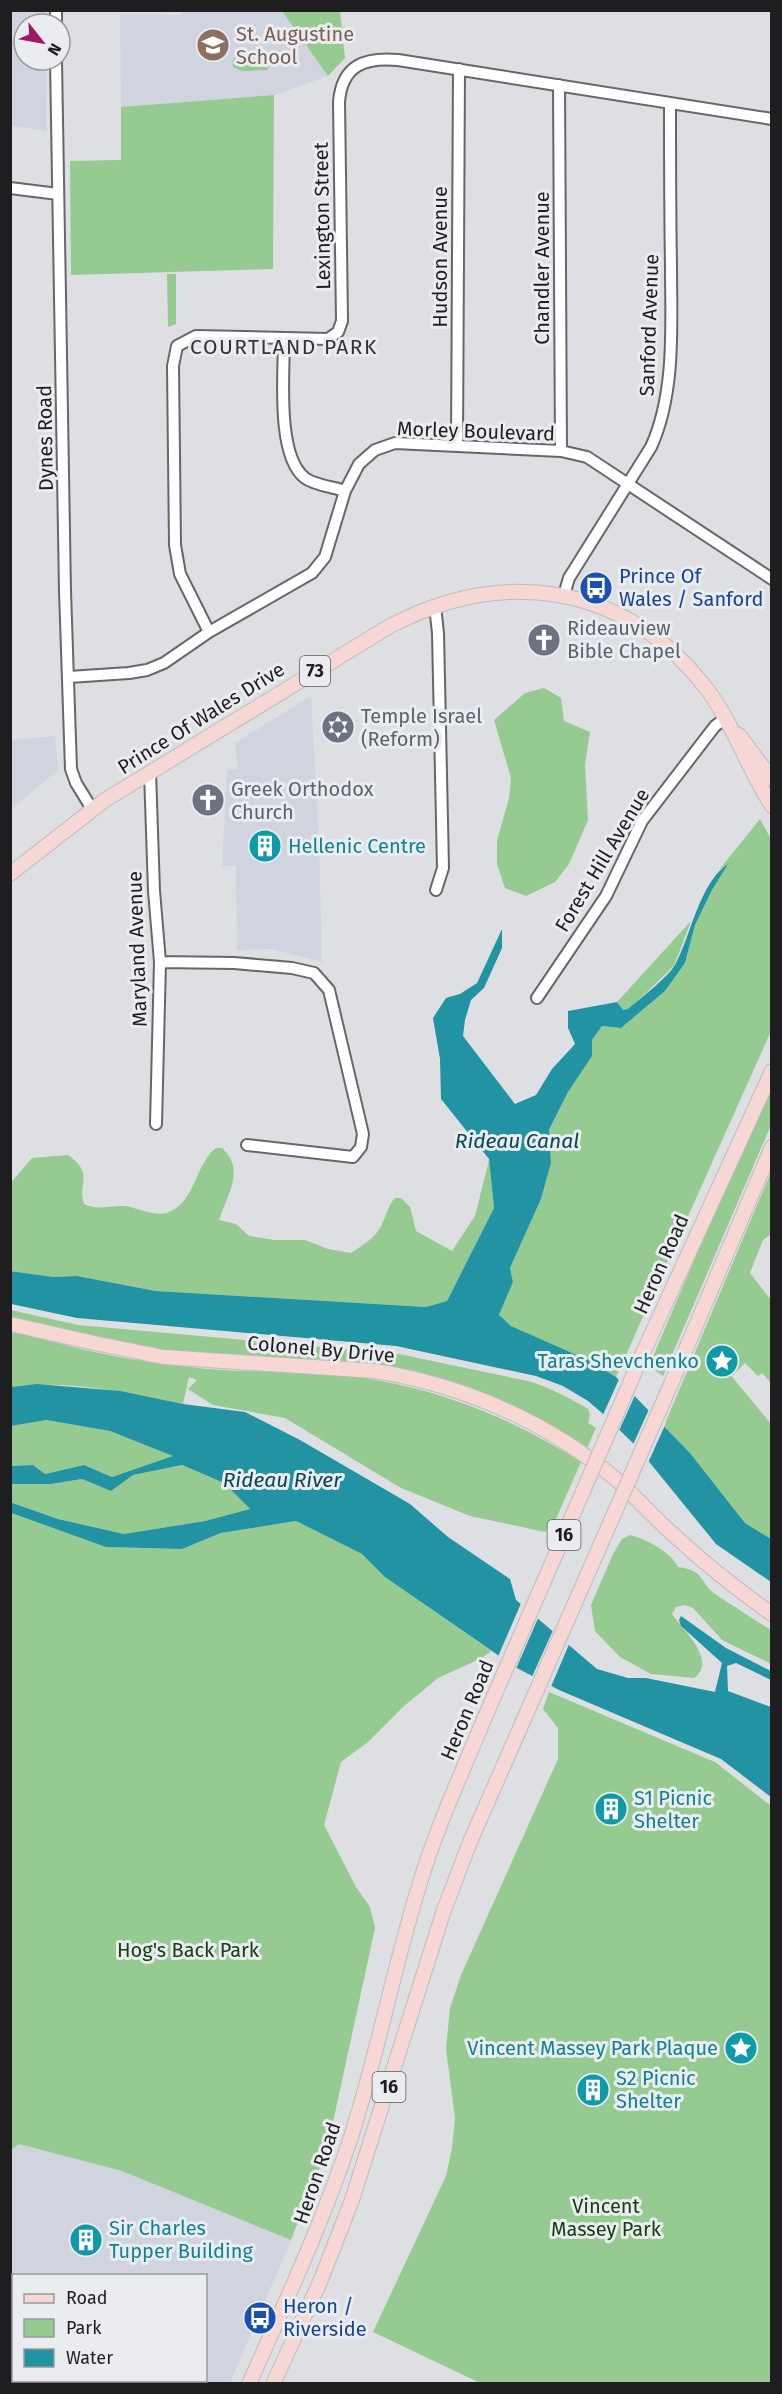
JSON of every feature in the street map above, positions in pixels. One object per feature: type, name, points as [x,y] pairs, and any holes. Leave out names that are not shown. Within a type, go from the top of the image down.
[{"type":"main road","name":"Prince Of Wales Drive","points":[[10,874],[92,809],[390,626],[435,606],[470,596],[499,592],[530,590],[564,595],[611,612],[649,633],[703,683],[767,782],[771,806]]},
{"type":"main road","name":"Heron Road","points":[[249,2384],[330,2198],[358,2114],[399,1953],[439,1826],[643,1353],[771,1071]]},
{"type":"main road","name":"Heron Road","points":[[273,2384],[327,2265],[352,2200],[444,1910],[470,1842],[671,1384],[771,1149]]},
{"type":"main road","name":"Colonel By Drive","points":[[10,1324],[163,1357],[375,1371],[404,1376],[464,1393],[524,1419],[577,1450],[617,1480],[676,1538],[771,1614]]},
{"type":"street","name":"Lexington Street","points":[[210,632],[180,574],[175,545],[172,366],[177,346],[196,336],[328,339],[338,332],[342,321],[339,95],[345,79],[357,66],[376,58],[771,119]]},
{"type":"street","name":"Hudson Avenue","points":[[457,445],[459,69]]},
{"type":"street","name":"Dynes Road","points":[[56,72],[65,591],[71,768],[76,783],[92,809]]},
{"type":"street","name":"Chandler Avenue","points":[[560,85],[561,451]]},
{"type":"street","name":"Sanford Avenue","points":[[564,595],[569,578],[630,484],[660,428],[668,394],[671,299],[670,103]]},
{"type":"street","points":[[10,188],[58,194]]},
{"type":"street","points":[[284,338],[285,440],[291,462],[305,478],[345,491]]},
{"type":"street","name":"Morley Boulevard","points":[[69,677],[147,670],[164,663],[210,632],[312,573],[325,557],[345,491],[359,464],[375,450],[395,443],[561,451],[586,457],[771,579]]},
{"type":"street","points":[[435,606],[438,633],[443,868],[436,890]]},
{"type":"street","name":"Forest Hill Avenue","points":[[537,998],[606,896],[642,821],[715,726],[727,721]]},
{"type":"street","name":"Maryland Avenue","points":[[150,772],[154,891],[160,962],[156,1125]]},
{"type":"street","points":[[160,962],[234,963],[292,968],[314,972],[329,990],[363,1134],[361,1147],[353,1157],[247,1145]]},
{"type":"shaded area","points":[[11,10],[45,11],[12,12],[12,72],[46,72],[47,131],[11,126]]},
{"type":"shaded area","name":"St. Augustine School","points":[[181,10],[282,11],[328,76],[274,95],[121,107],[120,14],[181,15]]},
{"type":"shaded area","points":[[311,696],[319,839],[322,962],[271,949],[237,950],[236,866],[222,866],[227,770],[238,769],[235,743]]},
{"type":"shaded area","points":[[55,736],[58,770],[11,809],[11,740]]},
{"type":"shaded area","points":[[19,2144],[122,2171],[291,2240],[230,2383],[11,2384],[10,2150]]},
{"type":"green space","points":[[282,11],[340,11],[345,58],[328,76]]},
{"type":"green space","points":[[243,48],[255,56],[258,52],[265,53],[271,64],[267,70],[242,71],[233,67],[233,60]]},
{"type":"green space","points":[[274,95],[273,269],[71,275],[70,161],[121,160],[121,107]]},
{"type":"green space","points":[[167,274],[176,274],[176,324],[168,327]]},
{"type":"green space","points":[[544,688],[561,698],[564,721],[590,732],[585,765],[588,820],[569,864],[555,882],[526,896],[505,888],[497,864],[497,841],[509,798],[511,778],[494,720],[525,693]]},
{"type":"green space","points":[[760,819],[771,839],[771,1031],[616,1377],[588,1360],[511,1326],[499,1315],[513,1282],[510,1268],[541,1199],[551,1163],[549,1131],[568,1092],[592,1056],[592,1040],[602,1026],[621,1028],[665,991],[685,963],[695,925],[727,865],[719,870]]},
{"type":"green space","points":[[691,921],[674,966],[628,1010],[623,1010],[617,1002]]},
{"type":"green space","points":[[771,1091],[771,1125],[663,1376],[649,1366],[730,1176]]},
{"type":"green space","points":[[216,1148],[222,1148],[229,1156],[234,1174],[219,1220],[236,1224],[249,1236],[274,1240],[305,1240],[328,1249],[351,1253],[369,1241],[382,1224],[395,1198],[401,1198],[410,1207],[416,1231],[452,1251],[475,1216],[489,1160],[494,1208],[447,1301],[426,1307],[156,1291],[77,1276],[54,1277],[11,1271],[10,1184],[32,1158],[68,1155],[76,1162],[83,1173],[84,1204],[99,1207],[125,1206],[161,1214],[176,1209],[183,1202],[203,1164]]},
{"type":"green space","points":[[771,1172],[771,1234],[763,1240],[750,1273],[771,1300],[771,1383],[762,1373],[758,1376],[745,1363],[733,1375],[728,1372],[771,1424],[771,1539],[745,1523],[690,1453],[664,1426]]},
{"type":"green space","points":[[11,1310],[78,1325],[399,1354],[532,1382],[588,1409],[590,1415],[588,1423],[596,1428],[587,1448],[492,1398],[418,1373],[355,1362],[225,1356],[135,1346],[11,1318]]},
{"type":"green space","points":[[10,1331],[94,1352],[156,1363],[219,1370],[335,1374],[401,1385],[433,1393],[493,1415],[581,1462],[556,1519],[545,1532],[470,1516],[401,1488],[285,1418],[213,1405],[188,1389],[197,1380],[189,1377],[183,1404],[76,1386],[11,1387]]},
{"type":"green space","points":[[45,1420],[110,1431],[174,1456],[112,1477],[84,1465],[45,1474],[33,1465],[11,1466],[11,1426]]},
{"type":"green space","points":[[182,1465],[224,1483],[250,1509],[205,1521],[124,1534],[58,1519],[11,1502],[10,1484],[51,1484],[82,1479],[111,1491],[133,1475]]},
{"type":"green space","name":"Hog's Back Park","points":[[10,1513],[107,1547],[182,1549],[221,1533],[296,1521],[362,1554],[394,1583],[491,1651],[482,1658],[438,1678],[404,1706],[368,1742],[341,1762],[324,1825],[356,1887],[370,1907],[375,1928],[327,2150],[291,2240],[122,2171],[19,2144],[11,2150]]},
{"type":"green space","points":[[630,1535],[657,1547],[670,1556],[678,1567],[698,1574],[715,1594],[771,1630],[771,1664],[722,1640],[693,1608],[685,1605],[676,1607],[672,1614],[700,1654],[702,1663],[700,1671],[694,1678],[651,1674],[620,1657],[595,1631],[591,1605],[613,1554],[622,1539]]},
{"type":"green space","name":"Vincent Massey Park","points":[[549,1692],[715,1762],[771,1806],[771,2383],[480,2383],[373,2332],[446,2176],[455,2118],[446,2049],[450,2008],[461,1975],[558,1759],[558,1728],[543,1709]]},
{"type":"water","name":"Rideau Canal","points":[[728,864],[695,925],[685,963],[665,991],[621,1028],[602,1026],[592,1040],[592,1056],[568,1092],[549,1130],[551,1163],[541,1199],[510,1268],[513,1282],[499,1315],[511,1326],[588,1360],[616,1377],[690,1453],[745,1523],[771,1539],[771,1582],[716,1544],[637,1447],[602,1413],[588,1401],[563,1386],[536,1376],[396,1346],[77,1318],[11,1304],[10,1271],[54,1277],[77,1276],[156,1291],[426,1307],[447,1301],[494,1208],[489,1159],[441,1099],[440,1059],[433,1018],[446,998],[460,994],[477,983],[502,929],[502,948],[484,988],[471,1000],[463,1036],[515,1104],[536,1095],[552,1069],[575,1044],[568,1028],[568,1011],[617,1002],[623,1010],[628,1009],[660,982],[675,965],[710,884]]},
{"type":"water","name":"Rideau River","points":[[37,1384],[120,1391],[183,1404],[245,1412],[300,1440],[410,1504],[448,1537],[510,1579],[516,1600],[597,1669],[628,1678],[646,1678],[715,1692],[722,1663],[681,1626],[679,1620],[681,1616],[726,1648],[771,1671],[771,1680],[736,1663],[727,1666],[728,1691],[771,1707],[771,1797],[721,1759],[559,1690],[515,1667],[385,1577],[362,1554],[296,1521],[221,1533],[182,1549],[106,1547],[11,1513],[10,1502],[58,1519],[124,1534],[205,1521],[250,1509],[224,1483],[182,1465],[133,1475],[111,1491],[82,1479],[51,1484],[11,1484],[11,1466],[33,1465],[45,1474],[84,1465],[112,1477],[173,1456],[110,1431],[46,1420],[11,1426],[11,1387]]},
{"type":"pier","points":[[620,1377],[636,1393],[618,1433],[602,1417]]},
{"type":"pier","points":[[650,1407],[666,1423],[647,1465],[632,1447]]},
{"type":"pier","points":[[522,1601],[539,1616],[515,1671],[497,1659]]},
{"type":"pier","points":[[554,1628],[570,1642],[550,1689],[531,1679]]},
{"type":"place","name":"St. Augustine School","points":[[213,45]]},
{"type":"place","name":"Prince Of Wales / Sanford","points":[[596,588]]},
{"type":"place","name":"Rideauview Bible Chapel","points":[[544,640]]},
{"type":"place","name":"Temple Israel (Reform)","points":[[338,727]]},
{"type":"place","name":"Greek Orthodox Church","points":[[208,800]]},
{"type":"place","name":"Hellenic Centre","points":[[265,846]]},
{"type":"place","name":"Taras Shevchenko","points":[[722,1361]]},
{"type":"place","name":"S1 Picnic Shelter","points":[[611,1809]]},
{"type":"place","name":"Vincent Massey Park Plaque","points":[[741,2048]]},
{"type":"place","name":"S2 Picnic Shelter","points":[[593,2090]]},
{"type":"place","name":"Sir Charles Tupper Building","points":[[86,2240]]},
{"type":"place","name":"Heron / Riverside","points":[[260,2318]]},
{"type":"district","name":"COURTLAND PARK","points":[[284,347]]}]
